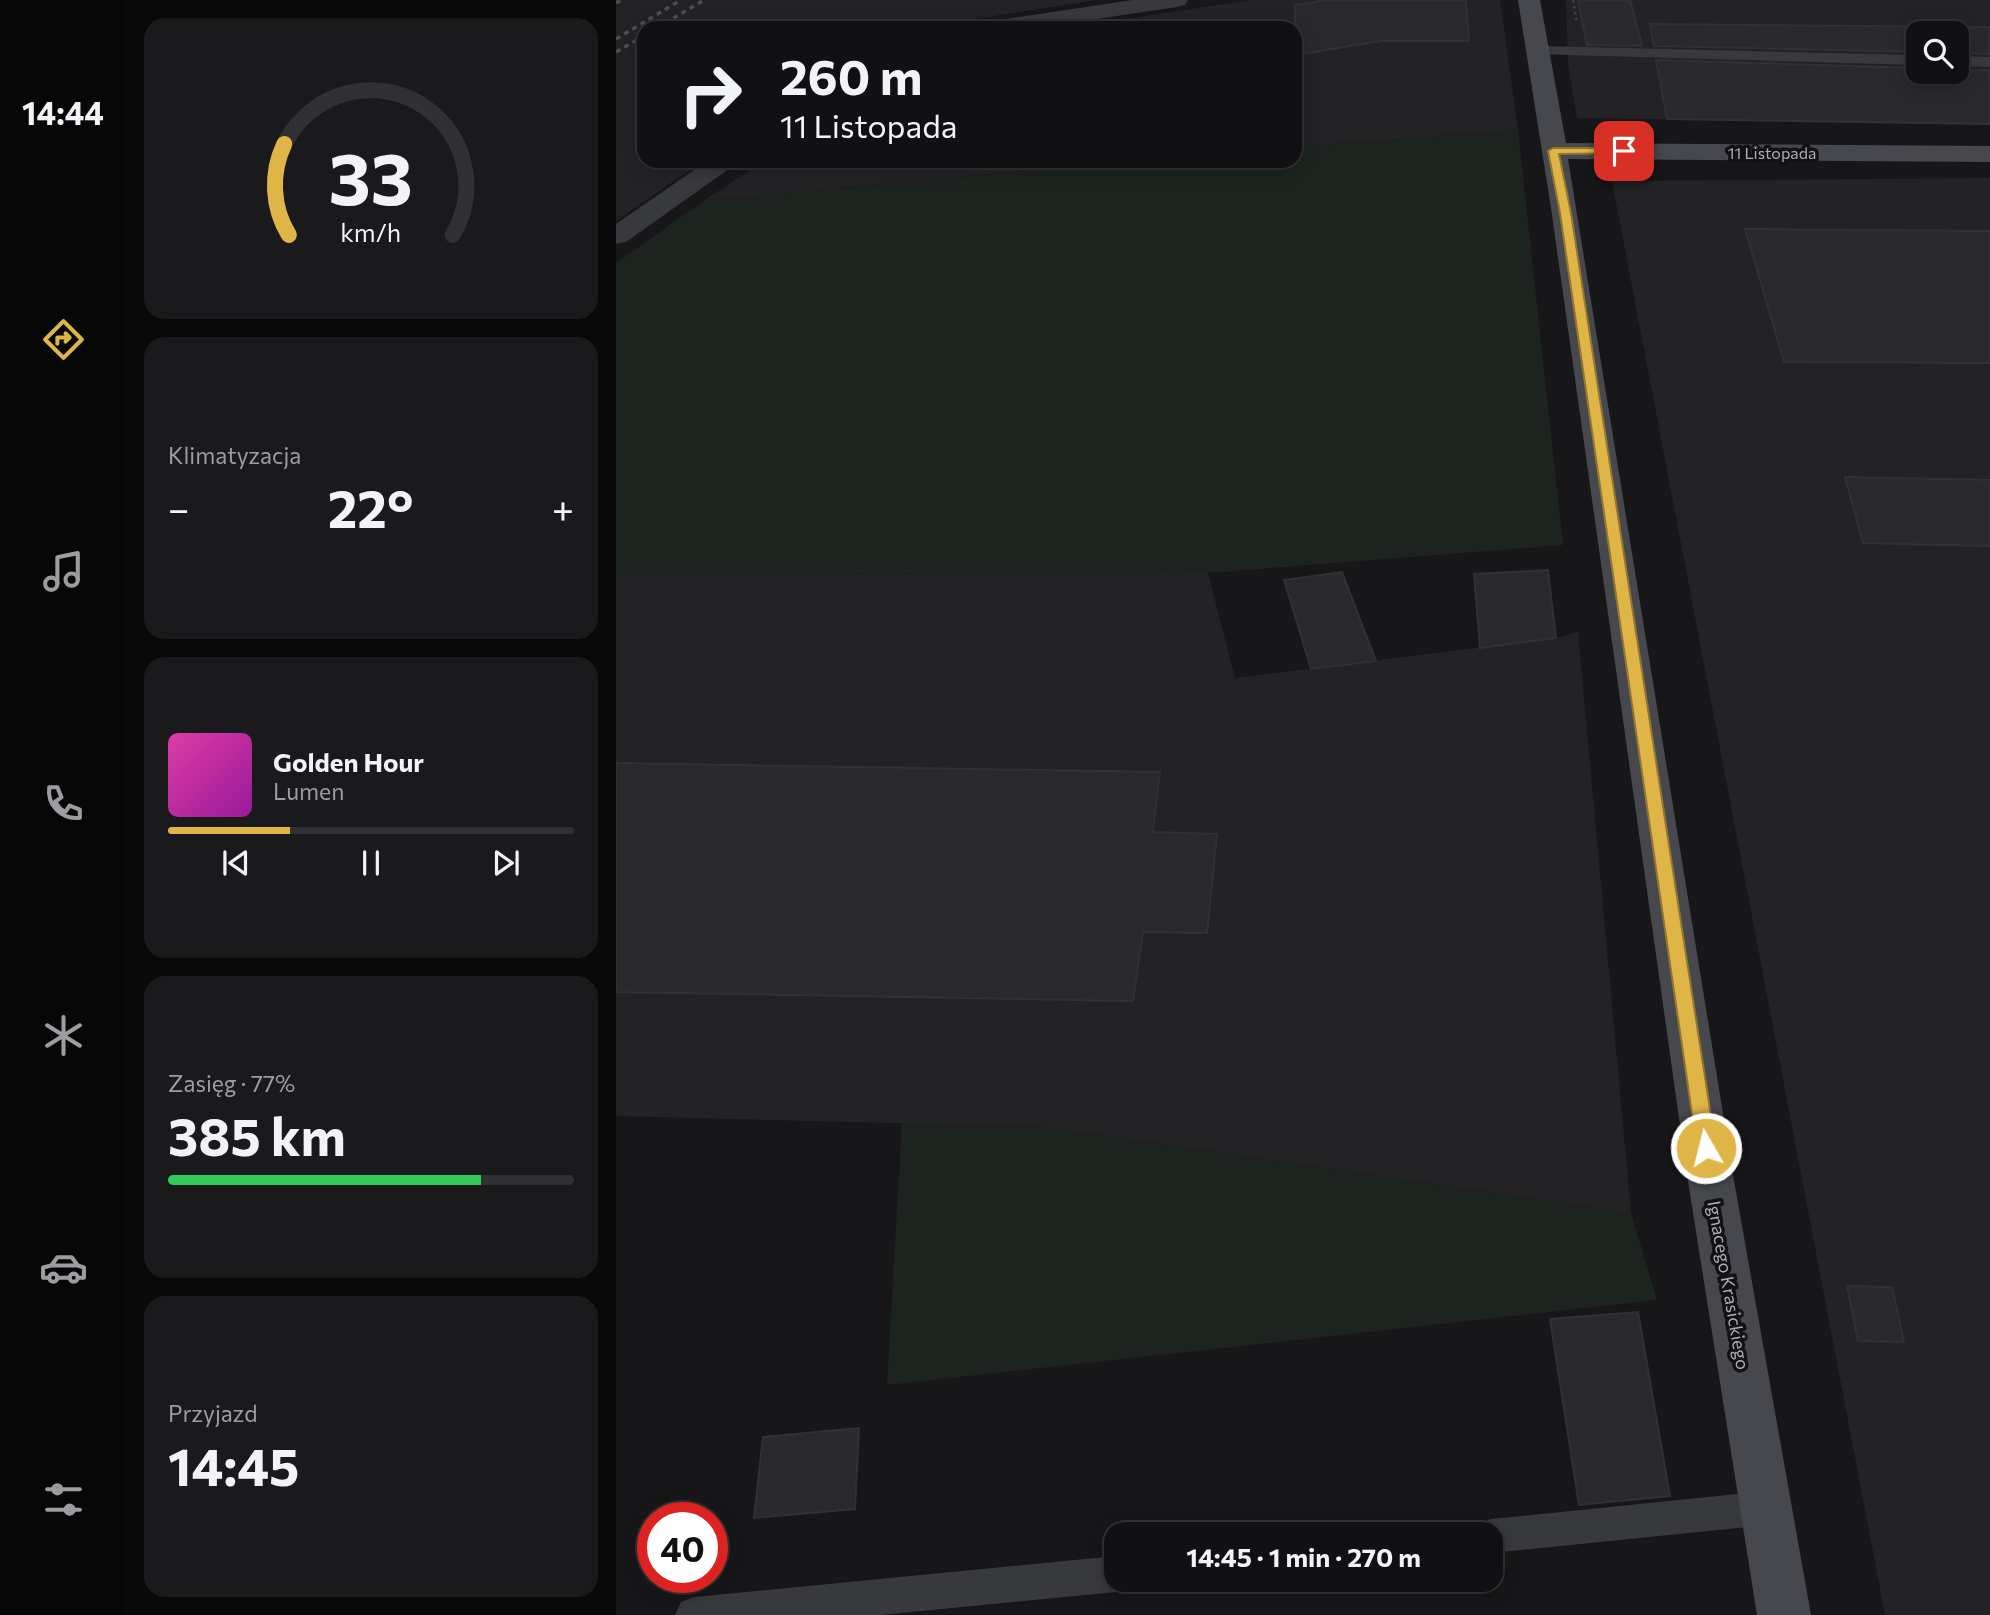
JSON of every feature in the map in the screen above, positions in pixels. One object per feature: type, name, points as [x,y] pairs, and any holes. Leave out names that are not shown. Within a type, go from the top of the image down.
[{"type":"street","points":[[1038,21],[1177,0]]},
{"type":"street","name":"Ignacego Krasickiego","points":[[1529,0],[1565,213],[1710,1175],[1784,1615]]},
{"type":"street","name":"11 Listopada","points":[[1553,151],[1990,153]]},
{"type":"street","points":[[616,236],[714,168]]},
{"type":"lane","points":[[1538,51],[1906,60]]},
{"type":"lane","points":[[1969,61],[1990,62]]},
{"type":"lane","points":[[1503,1535],[1767,1508]]},
{"type":"lane","points":[[694,1615],[1104,1575]]},
{"type":"shaded area","points":[[616,0],[1097,0],[962,21],[637,21],[637,168],[693,168],[616,221]]},
{"type":"shaded area","points":[[1252,0],[1500,0],[1518,130],[1302,146],[1302,21],[1111,21]]},
{"type":"shaded area","points":[[1566,0],[1990,0],[1990,124],[1577,118],[1568,64]]},
{"type":"shaded area","points":[[1518,130],[1563,545],[1208,573],[616,574],[616,263],[705,200],[1058,168],[1302,168],[1302,146]]},
{"type":"shaded area","points":[[753,168],[1058,168],[705,200]]},
{"type":"shaded area","points":[[1990,178],[1990,1615],[1885,1615],[1612,181]]},
{"type":"shaded area","points":[[1208,573],[1235,678],[1556,638],[1578,632],[1631,1213],[1047,1127],[616,1116],[616,574]]},
{"type":"shaded area","points":[[902,1123],[1047,1127],[1631,1213],[1657,1300],[887,1385]]},
{"type":"building","points":[[1326,0],[1466,0],[1469,41],[1381,41],[1302,54],[1302,21],[1295,21],[1295,5]]},
{"type":"building","points":[[1578,0],[1630,0],[1642,46],[1587,45]]},
{"type":"building","points":[[1650,24],[1906,26],[1906,52],[1654,46]]},
{"type":"building","points":[[1969,27],[1990,27],[1990,54],[1969,53]]},
{"type":"building","points":[[1656,60],[1906,68],[1906,84],[1969,84],[1969,71],[1990,70],[1990,124],[1667,119]]},
{"type":"building","points":[[1745,229],[1990,231],[1990,363],[1784,362]]},
{"type":"building","points":[[1845,477],[1990,480],[1990,546],[1863,543]]},
{"type":"building","points":[[1548,570],[1556,638],[1480,648],[1474,574]]},
{"type":"building","points":[[1342,572],[1376,661],[1311,669],[1284,580]]},
{"type":"building","points":[[616,763],[1160,772],[1153,832],[1217,834],[1207,933],[1143,932],[1133,1001],[616,992]]},
{"type":"building","points":[[1847,1286],[1892,1287],[1904,1342],[1858,1341]]},
{"type":"building","points":[[1638,1312],[1670,1496],[1579,1505],[1550,1319]]},
{"type":"building","points":[[859,1428],[855,1509],[754,1518],[763,1437]]},
{"type":"railway","points":[[616,3],[621,0]]},
{"type":"railway","points":[[646,21],[681,0]]},
{"type":"railway","points":[[669,21],[704,0]]},
{"type":"railway","points":[[616,39],[637,26]]},
{"type":"railway","points":[[616,52],[637,40]]},
{"type":"route","points":[[1624,151],[1553,151],[1565,213],[1706,1148]]}]
